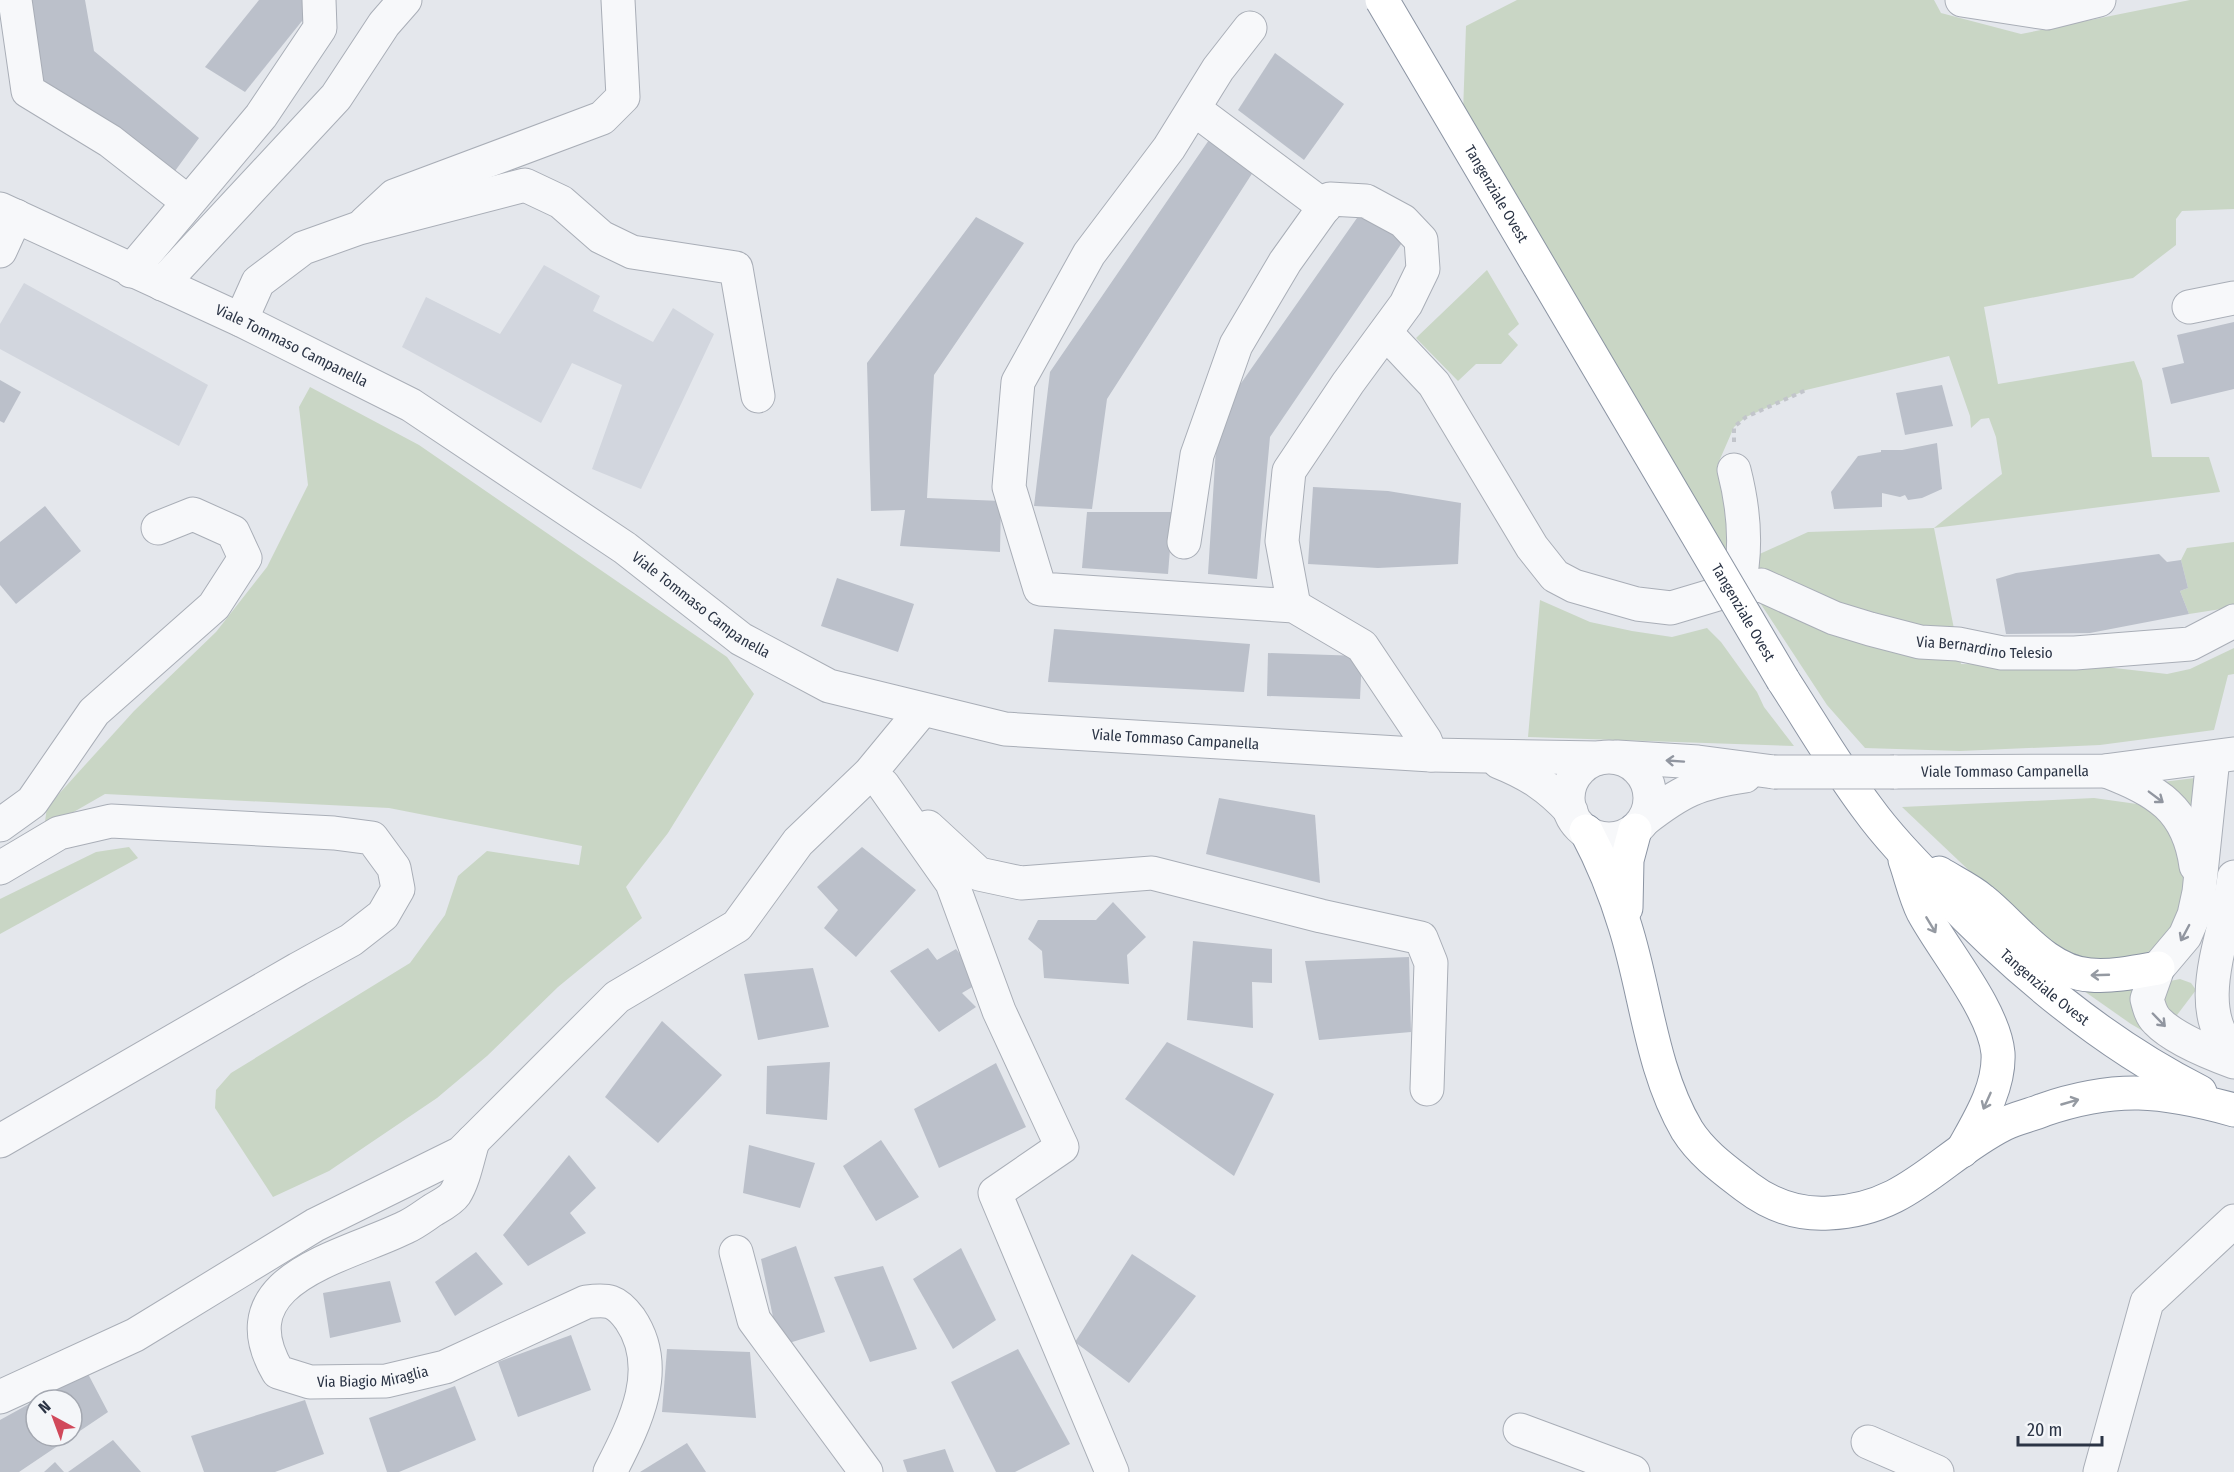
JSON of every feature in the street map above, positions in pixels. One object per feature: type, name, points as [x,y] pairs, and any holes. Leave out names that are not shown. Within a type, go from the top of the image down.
[{"type":"highway","name":"Tangenziale Ovest","points":[[1382,0],[1783,680],[1868,809],[1902,851],[1963,915],[2019,968],[2064,1005],[2155,1067],[2234,1110]]},
{"type":"highway","points":[[1578,821],[1600,857],[1625,925],[1657,1052],[1687,1129],[1706,1154],[1760,1196],[1797,1212],[1842,1213],[1868,1208],[1888,1201],[1914,1186],[2004,1124],[2096,1095],[2129,1092],[2166,1094],[2234,1110]]},
{"type":"highway","points":[[1625,925],[1627,860],[1639,825]]},
{"type":"highway","points":[[1902,851],[1981,898],[2050,960],[2069,970],[2088,975],[2112,975],[2158,968]]},
{"type":"highway","points":[[1902,851],[1922,910],[1991,1027],[1998,1053],[1991,1094],[1961,1152]]},
{"type":"street","points":[[15,0],[28,91],[110,141],[188,202]]},
{"type":"street","points":[[131,271],[261,116],[320,28],[320,0]]},
{"type":"street","points":[[162,284],[336,97],[384,24],[405,0]]},
{"type":"street","points":[[359,228],[394,196],[602,118],[623,97],[618,0]]},
{"type":"street","points":[[1962,0],[2047,13],[2099,0]]},
{"type":"street","points":[[1250,28],[1218,69],[1169,148],[1089,254],[1018,382],[1008,487],[1040,589],[1294,606],[1362,646],[1425,740],[1431,755]]},
{"type":"street","points":[[1194,109],[1325,207]]},
{"type":"street","points":[[241,320],[258,282],[303,248],[359,228],[525,185],[561,202],[601,237],[632,252],[736,268],[758,396]]},
{"type":"street","points":[[1184,542],[1197,455],[1236,345],[1286,262],[1330,199],[1366,201],[1403,221],[1420,240],[1423,269],[1406,304],[1347,383],[1289,471],[1282,541],[1294,606]]},
{"type":"street","points":[[0,251],[8,213]]},
{"type":"street","name":"Viale Tommaso Campanella","points":[[8,213],[241,320],[411,405],[625,548],[741,639],[829,686],[922,710],[1005,729],[1431,755],[1698,762],[1774,772],[2104,771],[2224,756]]},
{"type":"street","points":[[2188,307],[2234,298]]},
{"type":"street","name":"Via Bernardino Telesio","points":[[1386,333],[1434,384],[1532,547],[1554,576],[1574,586],[1637,604],[1671,608],[1738,588],[1761,585],[1834,618],[1920,642],[1958,644],[2002,653],[2075,653],[2190,644],[2234,621]]},
{"type":"street","points":[[1734,470],[1742,504],[1744,563],[1738,588]]},
{"type":"street","points":[[0,825],[32,802],[94,712],[214,606],[245,558],[233,531],[193,514],[158,528]]},
{"type":"street","points":[[0,1397],[135,1335],[315,1224],[461,1153],[617,997],[737,926],[798,842],[876,779],[922,710]]},
{"type":"street","name":"Viale Tommaso Campanella","points":[[1480,756],[1537,779],[1551,789],[1578,821]]},
{"type":"street","points":[[2224,756],[2199,892],[2186,936],[2158,968],[2147,999],[2155,1020],[2216,1055],[2234,1062]]},
{"type":"street","points":[[1606,758],[1626,760],[1638,768],[1646,779],[1650,793],[1639,825],[1610,839],[1598,837],[1578,821],[1568,798],[1570,786],[1576,774],[1586,764],[1606,758]]},
{"type":"street","points":[[2104,771],[2137,783],[2160,799],[2181,820],[2192,840],[2199,892]]},
{"type":"street","name":"Viale Tommaso Campanella","points":[[1639,825],[1677,794],[1725,779],[1774,772]]},
{"type":"street","points":[[876,779],[980,874],[1021,883],[1152,873],[1322,916],[1421,938],[1431,963],[1427,1089]]},
{"type":"street","points":[[876,779],[952,883],[999,1011],[1062,1147],[995,1193],[1112,1472]]},
{"type":"street","points":[[0,868],[59,833],[111,821],[123,821],[334,833],[372,838],[394,868],[398,889],[383,915],[351,940],[287,974],[0,1141]]},
{"type":"street","points":[[2234,877],[2211,992],[2213,1020],[2218,1033],[2234,1053]]},
{"type":"street","points":[[2158,968],[2192,969],[2207,982],[2211,992]]},
{"type":"street","name":"Via Biagio Miraglia","points":[[473,1141],[455,1194],[407,1227],[306,1270],[277,1293],[267,1309],[264,1328],[267,1354],[278,1372],[310,1383],[386,1381],[446,1367],[586,1302],[606,1299],[622,1308],[640,1334],[647,1378],[632,1429],[610,1472]]},
{"type":"street","points":[[2100,1472],[2147,1302],[2234,1221]]},
{"type":"street","points":[[736,1252],[754,1320],[866,1472]]},
{"type":"street","points":[[1520,1430],[1633,1472]]},
{"type":"street","points":[[1868,1442],[1937,1472]]},
{"type":"path","points":[[1734,470],[1734,427],[1746,417],[1806,390]]},
{"type":"shaded area","points":[[544,265],[600,296],[593,311],[653,342],[673,308],[714,334],[641,489],[592,469],[622,385],[572,363],[541,423],[402,347],[426,297],[500,334]]},
{"type":"shaded area","points":[[24,283],[208,385],[179,446],[0,349],[0,324]]},
{"type":"green space","points":[[1517,0],[1934,0],[1941,13],[2021,34],[2190,0],[2234,0],[2234,209],[2182,211],[2176,219],[2176,245],[2133,278],[1984,307],[1998,384],[2134,361],[2142,381],[2152,457],[2209,457],[2220,492],[1934,528],[2002,474],[1996,437],[1989,418],[1981,419],[1971,428],[1970,416],[1949,356],[1806,390],[1746,417],[1734,427],[1717,466],[1726,482],[1733,536],[1725,556],[1463,113],[1466,26]]},
{"type":"green space","points":[[1487,270],[1519,324],[1508,334],[1518,345],[1501,364],[1476,364],[1458,381],[1416,338]]},
{"type":"green space","points":[[310,387],[419,445],[727,657],[754,694],[668,833],[626,887],[642,918],[558,987],[487,1056],[437,1098],[329,1171],[273,1197],[215,1108],[216,1090],[231,1073],[410,963],[445,915],[458,876],[487,851],[579,865],[582,846],[389,808],[105,794],[44,829],[47,807],[134,711],[216,632],[267,567],[308,485],[299,407]]},
{"type":"green space","points":[[1934,528],[1961,664],[2097,666],[2167,674],[2190,669],[2234,648],[2234,674],[2228,675],[2214,730],[2100,745],[1960,751],[1865,748],[1827,705],[1747,583],[1753,557],[1808,532]]},
{"type":"green space","points":[[2234,542],[2234,607],[2189,614],[2180,591],[2188,588],[2181,560],[2187,548]]},
{"type":"green space","points":[[1540,600],[1590,622],[1632,631],[1672,637],[1707,628],[1721,642],[1757,692],[1764,707],[1794,746],[1528,737]]},
{"type":"green space","points":[[2195,778],[2194,814],[2154,783]]},
{"type":"green space","points":[[2094,798],[2137,804],[2159,814],[2181,841],[2188,888],[2168,935],[2150,951],[2127,960],[2083,963],[2055,952],[1902,807]]},
{"type":"green space","points":[[129,847],[138,858],[0,934],[0,899],[96,852]]},
{"type":"green space","points":[[2180,979],[2191,983],[2196,990],[2177,1015],[2171,1014],[2163,1004],[2170,981]]},
{"type":"green space","points":[[2133,987],[2181,1053],[2131,1024],[2084,991]]},
{"type":"building","points":[[29,0],[85,0],[94,51],[199,138],[175,171],[41,79]]},
{"type":"building","points":[[259,0],[304,0],[306,16],[245,92],[205,67]]},
{"type":"building","points":[[1275,53],[1344,104],[1304,160],[1238,110]]},
{"type":"building","points":[[1211,137],[1255,169],[1107,399],[1092,509],[1034,506],[1050,372]]},
{"type":"building","points":[[1364,208],[1408,234],[1270,437],[1257,579],[1208,574],[1218,416]]},
{"type":"building","points":[[976,217],[1024,243],[934,375],[927,498],[1001,501],[1000,552],[900,546],[905,510],[871,511],[867,363]]},
{"type":"building","points":[[2234,322],[2234,389],[2171,404],[2162,368],[2184,363],[2177,335]]},
{"type":"building","points":[[0,380],[21,392],[4,423],[0,421]]},
{"type":"building","points":[[1942,385],[1953,426],[1905,435],[1896,393]]},
{"type":"building","points":[[1937,443],[1942,489],[1922,498],[1908,500],[1905,495],[1900,497],[1882,493],[1882,507],[1834,509],[1831,492],[1858,456],[1881,452],[1881,450],[1902,450]]},
{"type":"building","points":[[1313,487],[1388,491],[1461,503],[1458,564],[1378,568],[1308,564]]},
{"type":"building","points":[[45,506],[81,551],[16,604],[0,585],[0,542]]},
{"type":"building","points":[[1087,512],[1173,512],[1168,574],[1082,568]]},
{"type":"building","points":[[2159,554],[2167,562],[2181,560],[2188,588],[2180,591],[2189,614],[2090,633],[2006,634],[1996,579],[2016,573]]},
{"type":"building","points":[[837,578],[914,604],[898,652],[821,626]]},
{"type":"building","points":[[1054,629],[1250,644],[1244,692],[1048,682]]},
{"type":"building","points":[[1268,653],[1362,656],[1360,699],[1267,696]]},
{"type":"building","points":[[1219,798],[1315,815],[1320,883],[1206,854]]},
{"type":"building","points":[[862,847],[916,890],[856,957],[824,928],[838,910],[817,887]]},
{"type":"building","points":[[1113,902],[1146,937],[1127,955],[1129,984],[1044,978],[1042,951],[1028,939],[1038,920],[1096,920]]},
{"type":"building","points":[[1193,941],[1272,949],[1272,983],[1252,982],[1253,1028],[1187,1020]]},
{"type":"building","points":[[928,948],[937,960],[956,949],[981,982],[962,993],[976,1007],[939,1032],[890,971]]},
{"type":"building","points":[[1409,957],[1411,1032],[1319,1040],[1305,961]]},
{"type":"building","points":[[813,968],[829,1027],[758,1040],[744,974]]},
{"type":"building","points":[[662,1021],[722,1075],[658,1143],[605,1097]]},
{"type":"building","points":[[1167,1042],[1274,1094],[1234,1176],[1125,1099]]},
{"type":"building","points":[[830,1062],[827,1120],[766,1114],[767,1066]]},
{"type":"building","points":[[996,1063],[1026,1127],[939,1168],[914,1109]]},
{"type":"building","points":[[881,1140],[919,1197],[876,1221],[843,1166]]},
{"type":"building","points":[[749,1145],[815,1163],[800,1208],[743,1193]]},
{"type":"building","points":[[569,1155],[596,1188],[570,1213],[586,1233],[528,1266],[503,1235]]},
{"type":"building","points":[[796,1246],[825,1332],[779,1346],[761,1259]]},
{"type":"building","points":[[961,1248],[996,1320],[953,1349],[913,1279]]},
{"type":"building","points":[[476,1252],[503,1284],[455,1316],[435,1282]]},
{"type":"building","points":[[1132,1254],[1196,1296],[1129,1383],[1075,1342]]},
{"type":"building","points":[[883,1266],[917,1349],[870,1362],[834,1277]]},
{"type":"building","points":[[390,1281],[401,1322],[330,1338],[323,1293]]},
{"type":"building","points":[[571,1335],[591,1390],[518,1417],[498,1362]]},
{"type":"building","points":[[667,1349],[750,1352],[756,1418],[662,1412]]},
{"type":"building","points":[[1018,1349],[1070,1444],[1015,1472],[996,1472],[951,1382]]},
{"type":"building","points":[[87,1372],[108,1412],[84,1428],[84,1388],[58,1388]]},
{"type":"building","points":[[455,1386],[476,1440],[399,1472],[387,1472],[369,1418]]},
{"type":"building","points":[[305,1400],[324,1454],[275,1472],[204,1472],[191,1436]]},
{"type":"building","points":[[24,1407],[24,1448],[55,1448],[19,1472],[0,1472],[0,1420]]},
{"type":"building","points":[[113,1440],[141,1472],[68,1472]]},
{"type":"building","points":[[687,1443],[706,1472],[640,1472]]},
{"type":"building","points":[[945,1449],[954,1472],[907,1472],[903,1460]]},
{"type":"building","points":[[55,1462],[64,1472],[44,1472]]}]
